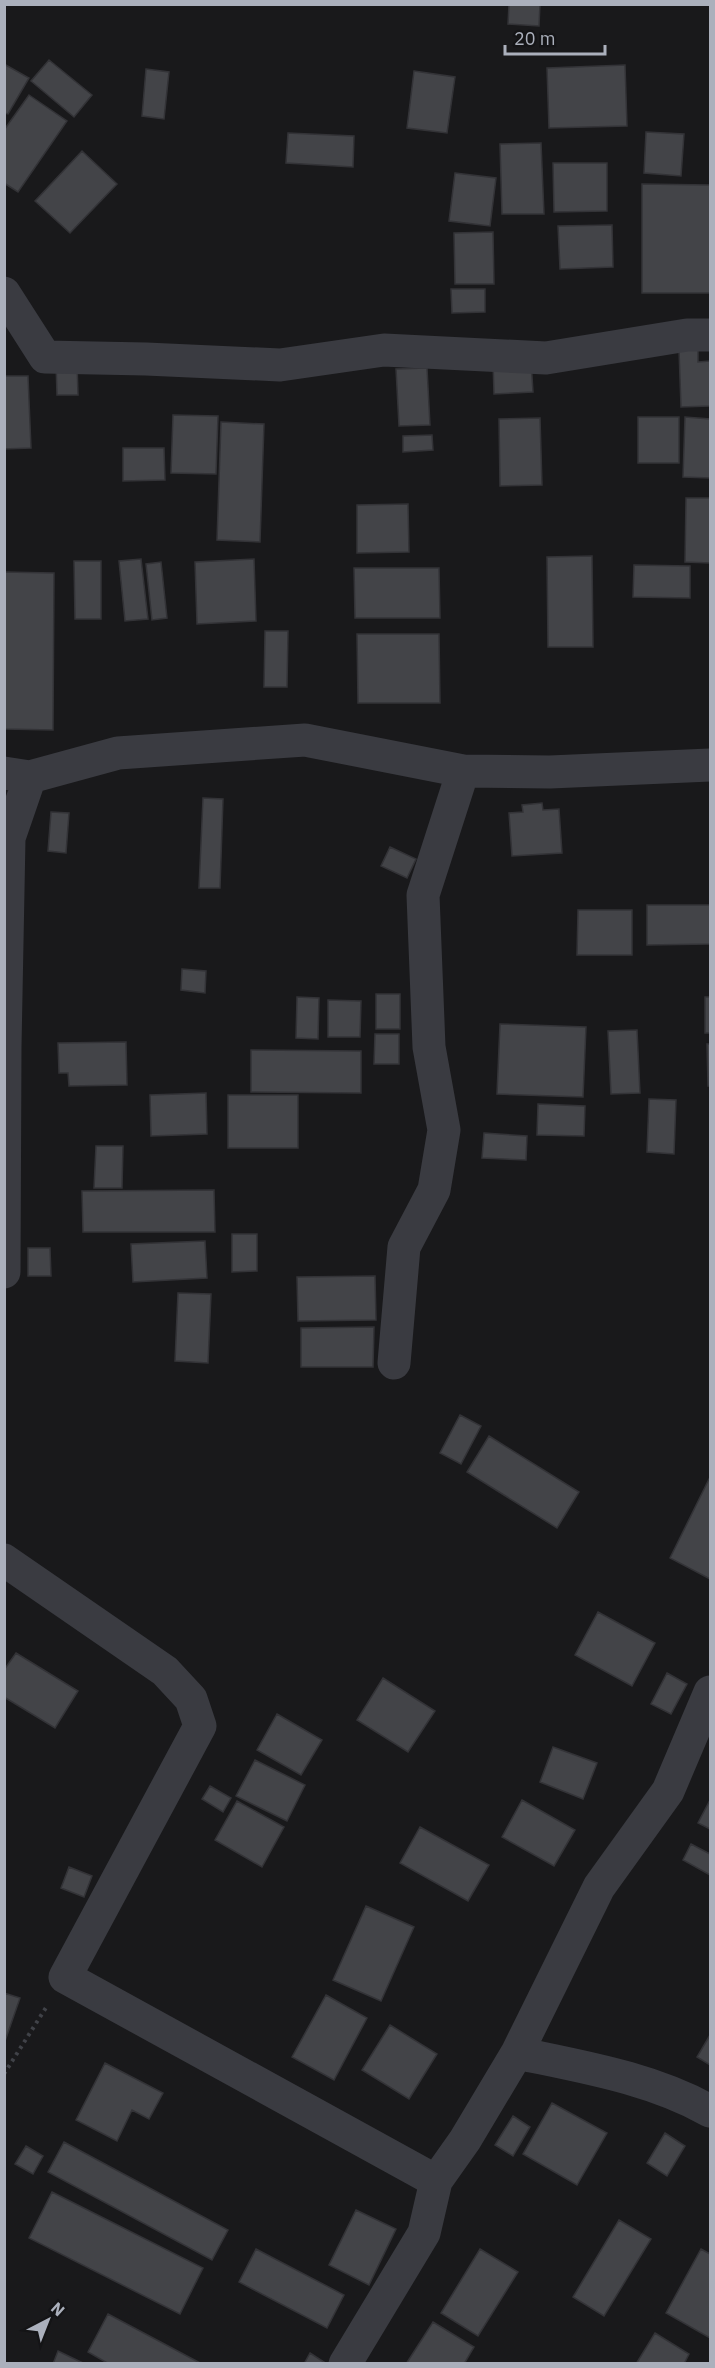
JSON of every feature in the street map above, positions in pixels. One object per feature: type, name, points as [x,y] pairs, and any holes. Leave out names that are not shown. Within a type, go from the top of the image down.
[{"type":"street","points":[[4,293],[45,357],[280,365],[384,350],[546,358],[687,335],[711,335]]},
{"type":"street","points":[[4,1272],[9,838],[17,775],[118,753],[305,740],[463,771],[550,772],[711,765]]},
{"type":"street","points":[[394,1363],[404,1247],[434,1190],[444,1130],[429,1047],[423,895],[463,771]]},
{"type":"street","points":[[4,1560],[165,1671],[191,1699],[200,1726],[65,1977],[436,2181]]},
{"type":"street","points":[[345,2364],[424,2233],[436,2181],[465,2140],[517,2053],[599,1887],[668,1791],[711,1692]]},
{"type":"street","points":[[517,2053],[624,2076],[688,2099],[711,2111]]},
{"type":"path","points":[[4,2074],[65,1977]]},
{"type":"building","points":[[509,4],[540,4],[539,26],[508,24]]},
{"type":"building","points":[[49,60],[92,95],[74,117],[31,81]]},
{"type":"building","points":[[4,64],[29,78],[8,114],[4,113]]},
{"type":"building","points":[[625,65],[627,126],[549,128],[547,68]]},
{"type":"building","points":[[146,69],[169,72],[164,119],[142,116]]},
{"type":"building","points":[[414,71],[455,77],[447,133],[407,128]]},
{"type":"building","points":[[29,95],[67,121],[18,192],[4,183],[4,130]]},
{"type":"building","points":[[646,132],[684,134],[681,176],[644,173]]},
{"type":"building","points":[[288,133],[354,136],[353,167],[286,163]]},
{"type":"building","points":[[541,143],[544,214],[502,214],[500,144]]},
{"type":"building","points":[[82,151],[117,184],[70,233],[35,201]]},
{"type":"building","points":[[553,163],[607,163],[607,211],[554,212]]},
{"type":"building","points":[[455,173],[496,178],[490,226],[449,221]]},
{"type":"building","points":[[642,184],[710,185],[710,293],[642,293]]},
{"type":"building","points":[[612,225],[613,267],[560,269],[558,226]]},
{"type":"building","points":[[493,232],[494,284],[455,284],[454,233]]},
{"type":"building","points":[[451,289],[485,289],[485,312],[452,313]]},
{"type":"building","points":[[679,350],[698,350],[698,362],[710,361],[710,406],[681,407]]},
{"type":"building","points":[[531,361],[533,392],[494,394],[493,362]]},
{"type":"building","points":[[56,363],[77,363],[78,395],[57,395]]},
{"type":"building","points":[[427,368],[430,425],[399,426],[396,369]]},
{"type":"building","points":[[4,376],[28,376],[31,448],[4,449]]},
{"type":"building","points":[[173,415],[218,416],[216,474],[171,473]]},
{"type":"building","points":[[638,417],[679,417],[679,463],[638,463]]},
{"type":"building","points":[[685,417],[710,419],[710,478],[683,477]]},
{"type":"building","points":[[540,418],[542,485],[500,486],[499,419]]},
{"type":"building","points":[[221,422],[264,424],[260,542],[217,540]]},
{"type":"building","points":[[432,435],[433,450],[403,452],[403,436]]},
{"type":"building","points":[[123,448],[164,448],[165,480],[123,481]]},
{"type":"building","points":[[686,498],[710,498],[710,563],[685,562]]},
{"type":"building","points":[[408,504],[409,552],[357,553],[357,505]]},
{"type":"building","points":[[592,556],[593,647],[548,647],[547,557]]},
{"type":"building","points":[[141,559],[148,619],[125,621],[119,561]]},
{"type":"building","points":[[254,559],[256,621],[197,624],[195,562]]},
{"type":"building","points":[[74,561],[101,561],[101,619],[75,619]]},
{"type":"building","points":[[161,562],[167,618],[152,620],[146,564]]},
{"type":"building","points":[[634,565],[690,566],[690,598],[633,597]]},
{"type":"building","points":[[354,568],[439,568],[440,618],[355,618]]},
{"type":"building","points":[[4,572],[54,573],[53,730],[4,729]]},
{"type":"building","points":[[265,631],[288,631],[287,687],[264,687]]},
{"type":"building","points":[[357,634],[439,634],[440,703],[358,703]]},
{"type":"building","points":[[203,798],[223,799],[220,888],[199,888]]},
{"type":"building","points":[[542,803],[543,810],[559,809],[562,853],[512,856],[509,813],[523,812],[522,805]]},
{"type":"building","points":[[51,812],[69,813],[66,853],[48,851]]},
{"type":"building","points":[[390,847],[416,859],[407,878],[381,866]]},
{"type":"building","points":[[647,905],[710,905],[710,944],[647,945]]},
{"type":"building","points":[[578,910],[632,910],[632,955],[577,955]]},
{"type":"building","points":[[182,969],[206,971],[205,993],[181,990]]},
{"type":"building","points":[[376,994],[400,994],[400,1029],[376,1029]]},
{"type":"building","points":[[297,997],[319,998],[318,1039],[296,1038]]},
{"type":"building","points":[[705,997],[710,997],[710,1033],[705,1033]]},
{"type":"building","points":[[328,1000],[361,1001],[360,1037],[328,1037]]},
{"type":"building","points":[[500,1024],[586,1027],[583,1097],[497,1094]]},
{"type":"building","points":[[637,1030],[640,1093],[611,1094],[608,1031]]},
{"type":"building","points":[[375,1034],[399,1034],[399,1064],[374,1064]]},
{"type":"building","points":[[126,1042],[127,1085],[69,1086],[68,1073],[59,1073],[58,1043]]},
{"type":"building","points":[[707,1044],[710,1044],[710,1086],[708,1086]]},
{"type":"building","points":[[251,1050],[361,1051],[361,1093],[251,1092]]},
{"type":"building","points":[[206,1093],[207,1134],[151,1136],[150,1095]]},
{"type":"building","points":[[228,1095],[298,1095],[298,1148],[228,1148]]},
{"type":"building","points":[[649,1099],[676,1100],[674,1154],[647,1152]]},
{"type":"building","points":[[538,1104],[585,1106],[584,1136],[537,1135]]},
{"type":"building","points":[[484,1133],[527,1136],[526,1160],[482,1158]]},
{"type":"building","points":[[96,1146],[123,1146],[122,1188],[94,1188]]},
{"type":"building","points":[[214,1190],[215,1232],[83,1232],[82,1191]]},
{"type":"building","points":[[232,1234],[257,1234],[257,1271],[232,1272]]},
{"type":"building","points":[[205,1241],[207,1278],[133,1282],[131,1244]]},
{"type":"building","points":[[28,1248],[50,1248],[51,1276],[28,1276]]},
{"type":"building","points":[[375,1276],[376,1320],[298,1321],[297,1277]]},
{"type":"building","points":[[178,1293],[211,1294],[208,1363],[175,1361]]},
{"type":"building","points":[[374,1327],[373,1367],[301,1367],[301,1328]]},
{"type":"building","points":[[460,1415],[481,1426],[461,1464],[440,1453]]},
{"type":"building","points":[[489,1436],[579,1492],[557,1528],[467,1472]]},
{"type":"building","points":[[710,1477],[710,1579],[670,1558]]},
{"type":"building","points":[[598,1612],[655,1643],[632,1686],[575,1655]]},
{"type":"building","points":[[16,1653],[78,1691],[55,1728],[4,1697],[4,1670]]},
{"type":"building","points":[[667,1673],[687,1684],[671,1714],[651,1704]]},
{"type":"building","points":[[383,1678],[435,1711],[408,1752],[357,1720]]},
{"type":"building","points":[[277,1714],[322,1740],[301,1775],[257,1750]]},
{"type":"building","points":[[553,1747],[597,1763],[583,1799],[540,1782]]},
{"type":"building","points":[[255,1760],[305,1785],[287,1821],[236,1796]]},
{"type":"building","points":[[210,1786],[231,1798],[223,1812],[202,1799]]},
{"type":"building","points":[[522,1800],[575,1830],[554,1866],[502,1837]]},
{"type":"building","points":[[710,1800],[710,1829],[698,1823]]},
{"type":"building","points":[[237,1801],[284,1827],[262,1867],[215,1840]]},
{"type":"building","points":[[420,1827],[489,1865],[468,1901],[400,1863]]},
{"type":"building","points":[[691,1844],[710,1854],[710,1875],[683,1860]]},
{"type":"building","points":[[69,1867],[92,1876],[84,1897],[61,1888]]},
{"type":"building","points":[[366,1906],[414,1927],[381,2001],[333,1980]]},
{"type":"building","points":[[4,1993],[20,1998],[4,2044]]},
{"type":"building","points":[[326,1995],[367,2018],[334,2080],[292,2057]]},
{"type":"building","points":[[390,2025],[437,2054],[409,2099],[362,2070]]},
{"type":"building","points":[[710,2035],[710,2065],[697,2057]]},
{"type":"building","points":[[105,2063],[163,2093],[149,2119],[132,2110],[117,2141],[76,2120]]},
{"type":"building","points":[[552,2103],[607,2133],[577,2185],[523,2154]]},
{"type":"building","points":[[513,2116],[530,2127],[513,2156],[495,2145]]},
{"type":"building","points":[[665,2133],[685,2146],[667,2176],[647,2163]]},
{"type":"building","points":[[64,2142],[228,2230],[212,2260],[48,2172]]},
{"type":"building","points":[[26,2146],[43,2156],[33,2174],[15,2164]]},
{"type":"building","points":[[52,2192],[203,2268],[180,2314],[29,2238]]},
{"type":"building","points":[[356,2210],[396,2229],[369,2285],[329,2265]]},
{"type":"building","points":[[619,2220],[651,2239],[604,2316],[573,2297]]},
{"type":"building","points":[[256,2249],[344,2295],[327,2328],[239,2282]]},
{"type":"building","points":[[480,2249],[518,2272],[478,2336],[441,2313]]},
{"type":"building","points":[[701,2249],[710,2254],[710,2338],[666,2313]]},
{"type":"building","points":[[108,2314],[202,2364],[109,2364],[88,2352]]},
{"type":"building","points":[[433,2322],[474,2347],[464,2364],[406,2364]]},
{"type":"building","points":[[655,2333],[689,2354],[684,2364],[636,2364]]},
{"type":"building","points":[[58,2351],[85,2364],[53,2364]]},
{"type":"building","points":[[310,2353],[327,2364],[304,2364]]}]
